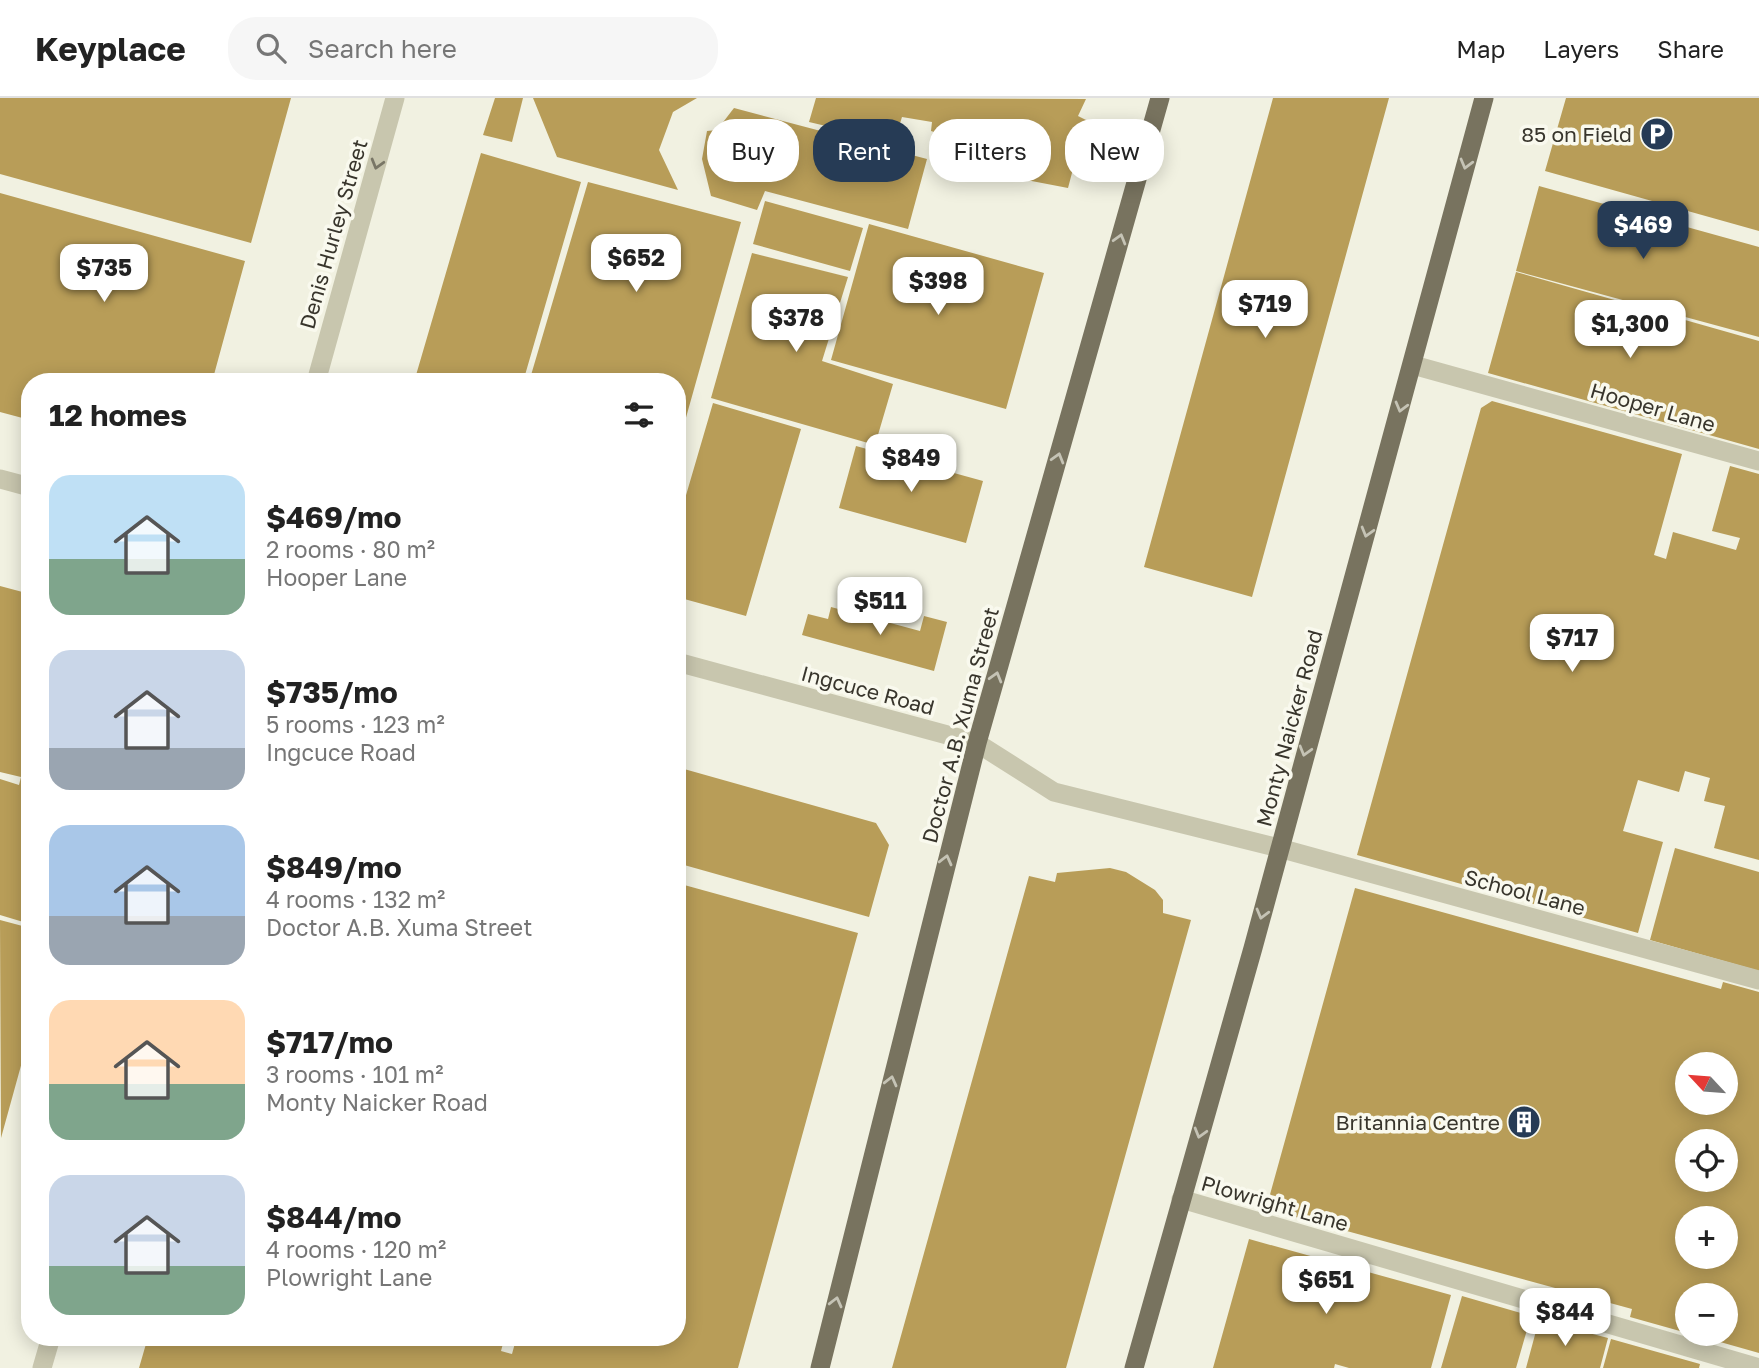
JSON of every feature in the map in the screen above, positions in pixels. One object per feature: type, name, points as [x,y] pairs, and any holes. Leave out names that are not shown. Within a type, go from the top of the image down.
[{"type":"main road","name":"Doctor A.B. Xuma Street","points":[[820,1368],[977,743],[1160,98]]},
{"type":"main road","name":"Monty Naicker Road","points":[[1134,1368],[1413,365],[1484,98]]},
{"type":"street","name":"Denis Hurley Street","points":[[319,373],[395,98]]},
{"type":"street","name":"Hooper Lane","points":[[1413,365],[1759,461]]},
{"type":"street","points":[[0,479],[21,485]]},
{"type":"street","name":"Ingcuce Road","points":[[686,664],[977,743],[1054,792],[1279,848]]},
{"type":"street","name":"School Lane","points":[[1279,848],[1759,980]]},
{"type":"street","name":"Plowright Lane","points":[[1181,1199],[1759,1368]]},
{"type":"street","points":[[42,1368],[48,1346]]},
{"type":"building","points":[[0,98],[291,98],[251,243],[0,174]]},
{"type":"building","points":[[495,98],[523,98],[512,142],[483,135]]},
{"type":"building","points":[[533,98],[697,98],[673,112],[659,150],[678,190],[557,157]]},
{"type":"building","points":[[816,98],[1086,99],[1078,116],[1084,119],[1065,119],[1065,182],[1070,182],[1068,188],[1037,182],[1051,182],[1051,119],[929,119],[929,122],[902,117],[813,119],[813,123],[809,122]]},
{"type":"building","points":[[1273,98],[1389,98],[1252,597],[1144,567]]},
{"type":"building","name":"85 on Field","points":[[1566,98],[1759,98],[1759,231],[1545,171]]},
{"type":"building","points":[[734,108],[776,119],[726,119]]},
{"type":"building","points":[[799,125],[813,129],[813,182],[915,182],[915,156],[927,159],[908,229],[765,191],[757,210],[711,196],[708,182],[799,182]]},
{"type":"building","points":[[707,131],[707,180],[702,159]]},
{"type":"building","points":[[481,153],[581,182],[526,373],[417,373]]},
{"type":"building","points":[[588,182],[741,222],[686,418],[686,373],[532,373]]},
{"type":"building","points":[[1539,186],[1759,247],[1759,337],[1516,271]]},
{"type":"building","points":[[0,193],[245,261],[214,373],[21,373],[21,418],[0,412]]},
{"type":"building","points":[[765,201],[863,228],[850,271],[753,244]]},
{"type":"building","points":[[869,224],[1044,273],[1006,409],[831,360]]},
{"type":"building","points":[[752,253],[848,277],[822,361],[893,384],[875,445],[711,398]]},
{"type":"building","points":[[1516,272],[1759,341],[1759,449],[1488,373]]},
{"type":"building","points":[[1492,401],[1682,454],[1654,555],[1666,559],[1673,532],[1736,550],[1740,538],[1712,531],[1730,466],[1759,474],[1759,860],[1714,848],[1725,806],[1704,801],[1710,778],[1685,771],[1679,792],[1638,780],[1623,831],[1663,842],[1638,933],[1357,855],[1481,408]]},
{"type":"building","points":[[713,403],[801,429],[746,616],[686,599],[686,495]]},
{"type":"building","points":[[856,446],[983,481],[966,543],[839,508]]},
{"type":"building","points":[[0,586],[21,592],[21,777],[0,772]]},
{"type":"building","points":[[831,607],[920,631],[924,616],[947,622],[934,671],[802,635],[808,614],[828,619]]},
{"type":"building","points":[[686,770],[876,823],[889,845],[869,917],[686,866]]},
{"type":"building","points":[[21,777],[21,921],[0,915],[0,779],[19,785]]},
{"type":"building","points":[[1675,848],[1759,872],[1759,971],[1650,940]]},
{"type":"building","points":[[1110,868],[1126,872],[1155,890],[1163,900],[1163,913],[1191,920],[1066,1368],[892,1368],[1029,876],[1055,882],[1057,873]]},
{"type":"building","points":[[686,885],[858,933],[738,1368],[139,1368],[145,1346],[502,1346],[501,1351],[512,1354],[514,1346],[686,1346]]},
{"type":"building","name":"Britannia Centre","points":[[1355,888],[1721,989],[1723,982],[1759,992],[1759,1353],[1734,1346],[1738,1346],[1738,1283],[1675,1283],[1675,1330],[1630,1317],[1632,1309],[1266,1209]]},
{"type":"building","points":[[0,920],[21,926],[21,1066],[1,1138]]},
{"type":"building","points":[[1249,1239],[1451,1295],[1431,1368],[1349,1368],[1335,1364],[1334,1368],[1213,1368]]},
{"type":"building","points":[[1462,1296],[1531,1316],[1516,1368],[1441,1368]]},
{"type":"building","points":[[1539,1320],[1608,1338],[1600,1368],[1526,1368]]},
{"type":"building","points":[[1611,1339],[1700,1364],[1699,1368],[1603,1368]]},
{"type":"place","name":"85 on Field","points":[[1657,134]]},
{"type":"place","name":"Britannia Centre","points":[[1524,1122]]}]
